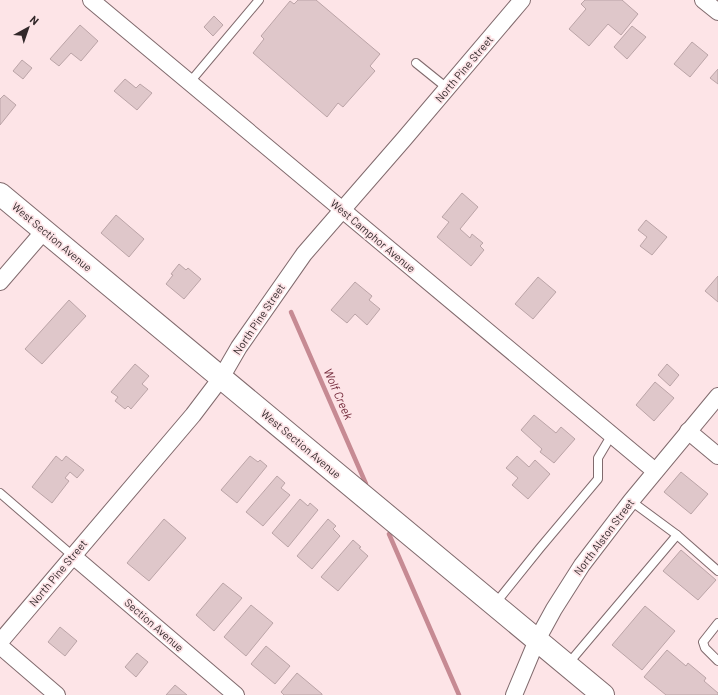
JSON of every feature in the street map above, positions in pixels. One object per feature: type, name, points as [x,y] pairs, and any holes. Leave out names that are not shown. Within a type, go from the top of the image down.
[{"type":"street","name":"West Camphor Avenue","points":[[91,0],[611,436],[655,471]]},
{"type":"street","name":"North Pine Street","points":[[0,642],[193,415],[221,378],[239,346],[304,254],[522,0]]},
{"type":"street","points":[[703,0],[718,12]]},
{"type":"street","name":"West Section Avenue","points":[[0,194],[603,695]]},
{"type":"street","points":[[0,282],[44,231]]},
{"type":"street","name":"North Alston Street","points":[[514,695],[537,640],[554,609],[582,565],[655,471],[718,396]]},
{"type":"street","points":[[688,431],[718,456]]},
{"type":"street","name":"Section Avenue","points":[[73,556],[236,695]]},
{"type":"street","points":[[0,646],[57,695]]},
{"type":"lane","points":[[190,82],[259,0]]},
{"type":"lane","points":[[416,63],[447,88]]},
{"type":"lane","points":[[494,605],[598,479],[598,458],[611,436]]},
{"type":"lane","points":[[0,493],[73,556]]},
{"type":"lane","points":[[631,502],[677,535],[718,571]]},
{"type":"lane","points":[[567,665],[677,535]]},
{"type":"lane","points":[[718,623],[703,642],[705,648],[718,661]]},
{"type":"building","points":[[298,0],[316,0],[380,54],[370,66],[375,71],[343,107],[338,103],[327,117],[253,53],[264,39],[261,36],[290,1],[294,4]]},
{"type":"building","points":[[585,0],[622,0],[638,14],[621,35],[608,24],[589,46],[569,29],[586,9],[581,4]]},
{"type":"building","points":[[214,16],[223,25],[213,36],[204,27]]},
{"type":"building","points":[[80,25],[98,41],[81,61],[71,53],[59,66],[50,59]]},
{"type":"building","points":[[632,26],[646,37],[627,59],[614,47]]},
{"type":"building","points":[[692,42],[708,55],[690,77],[674,64]]},
{"type":"building","points":[[22,60],[32,68],[23,79],[13,71]]},
{"type":"building","points":[[718,69],[718,84],[710,78]]},
{"type":"building","points":[[125,79],[136,88],[140,84],[152,93],[137,110],[114,91]]},
{"type":"building","points":[[4,95],[16,105],[0,125],[0,99]]},
{"type":"building","points":[[462,193],[478,207],[460,229],[470,238],[472,234],[483,243],[480,246],[484,250],[471,266],[437,237],[449,222],[442,217]]},
{"type":"building","points":[[116,215],[144,239],[129,257],[101,233]]},
{"type":"building","points":[[646,220],[667,237],[652,255],[640,246],[647,237],[638,230]]},
{"type":"building","points":[[179,264],[186,270],[188,268],[201,279],[184,299],[166,284],[173,275],[171,274]]},
{"type":"building","points":[[718,276],[718,302],[705,291]]},
{"type":"building","points":[[538,277],[556,292],[533,319],[515,304]]},
{"type":"building","points":[[355,282],[372,296],[369,300],[380,309],[367,325],[355,314],[347,323],[331,310]]},
{"type":"building","points":[[69,300],[86,316],[42,364],[25,349]]},
{"type":"building","points":[[135,364],[149,376],[142,384],[148,389],[131,409],[128,406],[125,409],[115,401],[118,397],[111,392]]},
{"type":"building","points":[[667,364],[679,375],[670,386],[658,375]]},
{"type":"building","points":[[655,382],[674,398],[654,421],[636,405]]},
{"type":"building","points":[[534,415],[556,433],[561,427],[575,439],[554,463],[540,452],[542,449],[521,430]]},
{"type":"building","points":[[56,456],[62,461],[66,456],[84,470],[77,478],[70,472],[65,478],[69,481],[52,503],[32,487]]},
{"type":"building","points":[[250,456],[258,462],[260,460],[267,466],[237,503],[221,490]]},
{"type":"building","points":[[517,456],[529,467],[535,460],[550,474],[528,499],[512,485],[518,478],[506,468]]},
{"type":"building","points":[[681,472],[708,494],[691,514],[664,492]]},
{"type":"building","points":[[277,476],[285,483],[281,488],[290,495],[263,526],[246,512]]},
{"type":"building","points":[[300,499],[308,506],[310,503],[318,510],[288,547],[272,533]]},
{"type":"building","points":[[164,519],[186,538],[149,581],[127,563]]},
{"type":"building","points":[[328,519],[336,526],[333,529],[340,536],[312,569],[297,556]]},
{"type":"building","points":[[353,540],[368,556],[338,591],[321,577]]},
{"type":"building","points":[[681,550],[716,580],[698,600],[663,571]]},
{"type":"building","points":[[223,583],[242,598],[214,631],[196,615]]},
{"type":"building","points":[[251,605],[273,623],[246,656],[224,637]]},
{"type":"building","points":[[645,606],[675,631],[642,670],[612,645]]},
{"type":"building","points":[[60,627],[77,641],[65,656],[48,642]]},
{"type":"building","points":[[266,646],[290,666],[275,684],[251,664]]},
{"type":"building","points":[[667,650],[686,666],[688,663],[706,678],[704,681],[718,693],[718,695],[666,695],[644,677]]},
{"type":"building","points":[[137,653],[148,662],[136,677],[125,667]]},
{"type":"building","points":[[297,673],[322,695],[284,695],[281,692]]},
{"type":"building","points":[[175,685],[187,695],[166,695]]},
{"type":"waterway","name":"Wolf Creek","points":[[291,312],[366,484]]},
{"type":"waterway","name":"Wolf Creek","points":[[389,534],[459,695]]}]
